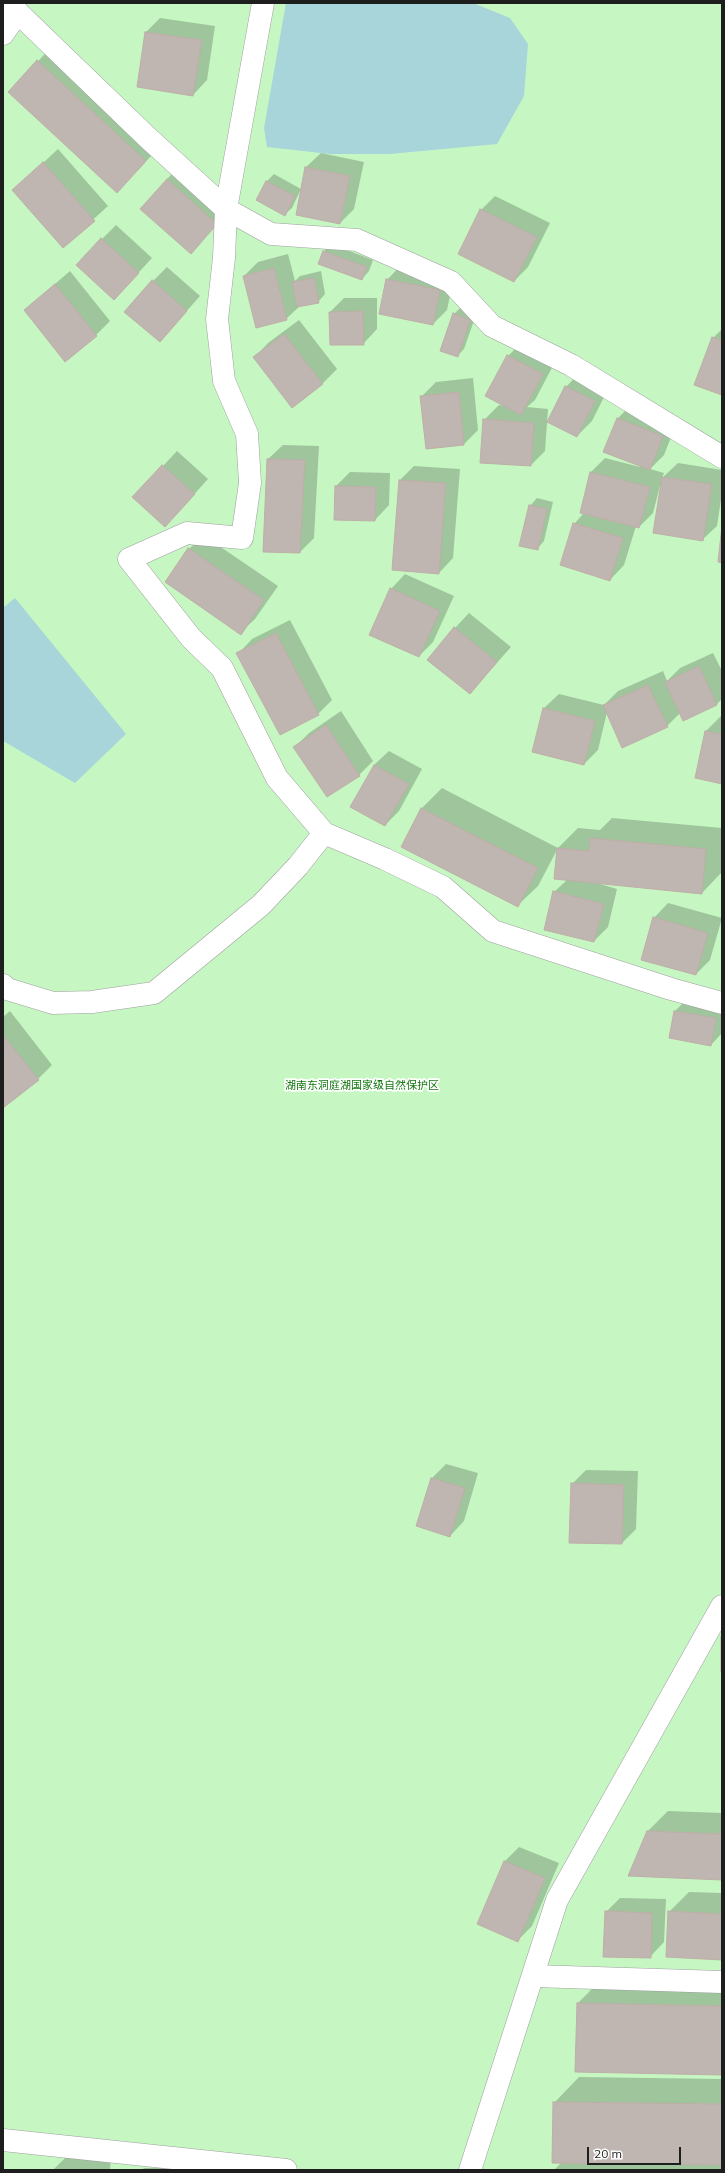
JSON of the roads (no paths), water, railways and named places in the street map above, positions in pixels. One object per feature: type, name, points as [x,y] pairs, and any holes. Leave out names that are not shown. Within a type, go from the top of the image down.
[{"type":"street","points":[[263,3],[226,209],[224,258],[217,319],[224,381],[247,434],[250,483],[242,538],[186,533],[129,559],[191,638],[222,668],[277,778],[324,833],[385,858],[443,887],[493,931],[671,989],[722,1003]]},
{"type":"street","points":[[3,34],[13,8],[226,209],[270,234],[357,240],[451,282],[492,326],[571,365],[722,457]]},
{"type":"street","points":[[3,985],[7,989],[54,1003],[92,1002],[154,993],[261,905],[298,866],[324,833]]},
{"type":"street","points":[[470,2170],[557,1900],[722,1606]]},
{"type":"street","points":[[533,1976],[722,1982]]},
{"type":"street","points":[[3,2140],[286,2170]]},
{"type":"water","points":[[286,3],[473,3],[510,18],[528,44],[524,96],[497,144],[390,154],[330,154],[267,147],[264,128]]},
{"type":"water","points":[[15,598],[126,734],[75,783],[3,741],[3,608]]},
{"type":"park label","name":"湖南东洞庭湖国家级自然保护区","points":[[362,1086]]}]
